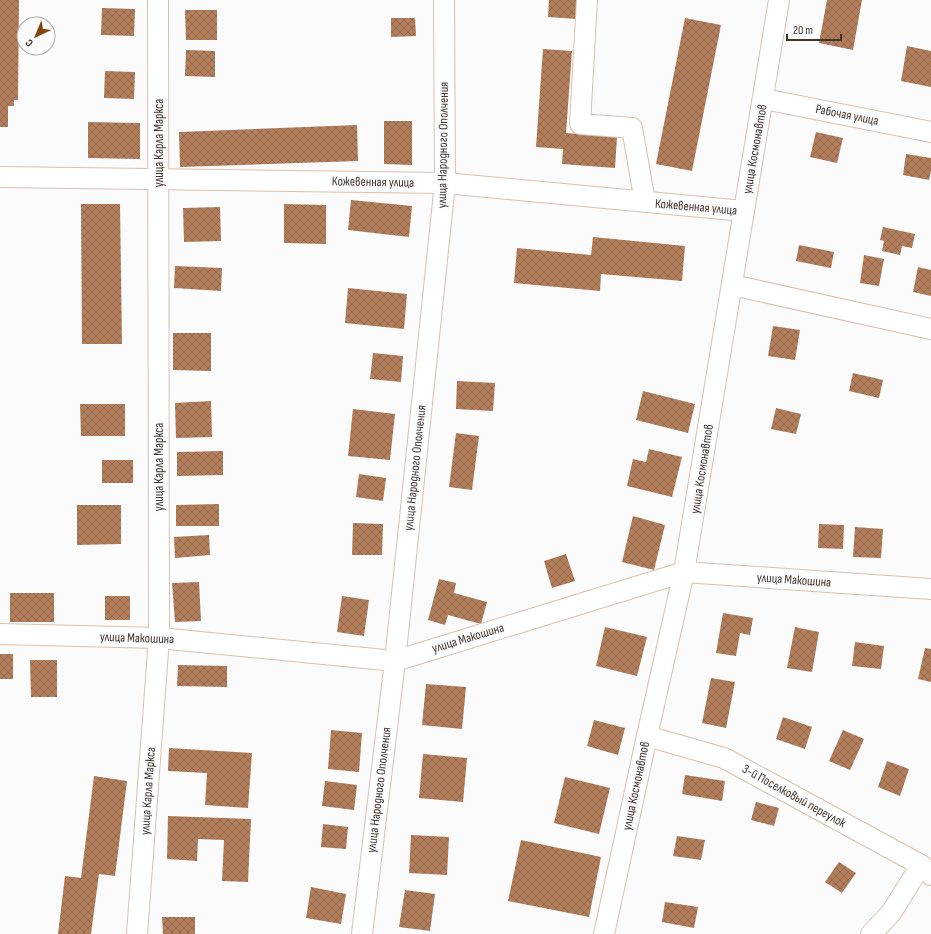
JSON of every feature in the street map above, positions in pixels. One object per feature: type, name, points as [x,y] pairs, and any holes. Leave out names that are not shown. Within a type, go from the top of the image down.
[{"type":"street","name":"улица Карла Маркса","points":[[137,934],[159,638],[158,0]]},
{"type":"street","name":"улица Народного Ополчения","points":[[362,934],[395,660],[445,183],[444,0]]},
{"type":"street","points":[[587,0],[580,124],[632,128],[645,202]]},
{"type":"street","name":"улица Космонавтов","points":[[604,934],[684,572],[764,99],[779,0]]},
{"type":"street","name":"Рабочая улица","points":[[764,99],[931,132]]},
{"type":"street","name":"Кожевенная улица","points":[[0,177],[445,183],[744,211]]},
{"type":"street","points":[[732,285],[931,329]]},
{"type":"street","name":"улица Макошина","points":[[0,634],[159,638],[395,660],[684,572],[931,589]]},
{"type":"street","name":"3-й Поселковый переулок","points":[[647,736],[724,758],[926,870]]},
{"type":"street","points":[[871,934],[891,913],[926,870]]},
{"type":"building","points":[[0,0],[19,0],[19,16],[16,16],[16,56],[18,56],[18,100],[14,100],[14,106],[8,106],[8,127],[0,127]]},
{"type":"building","points":[[549,0],[578,0],[577,19],[548,17]]},
{"type":"building","points":[[827,0],[862,0],[853,50],[819,43]]},
{"type":"building","points":[[102,8],[135,9],[134,36],[101,35]]},
{"type":"building","points":[[185,10],[217,10],[217,40],[186,40]]},
{"type":"building","points":[[391,18],[415,18],[416,36],[391,37]]},
{"type":"building","points":[[685,18],[721,25],[692,171],[656,164]]},
{"type":"building","points":[[907,46],[931,51],[931,87],[901,81]]},
{"type":"building","points":[[543,49],[572,51],[566,133],[617,137],[615,168],[562,164],[563,149],[536,147]]},
{"type":"building","points":[[186,50],[215,51],[215,77],[185,76]]},
{"type":"building","points":[[105,71],[135,72],[134,99],[104,98]]},
{"type":"building","points":[[384,121],[412,121],[412,165],[384,164]]},
{"type":"building","points":[[88,122],[140,123],[140,159],[88,158]]},
{"type":"building","points":[[357,125],[358,161],[180,167],[179,132]]},
{"type":"building","points":[[816,132],[843,138],[837,163],[810,157]]},
{"type":"building","points":[[906,154],[931,158],[929,180],[903,175]]},
{"type":"building","points":[[351,200],[412,206],[409,237],[348,230]]},
{"type":"building","points":[[81,204],[120,204],[122,344],[82,344]]},
{"type":"building","points":[[284,204],[326,205],[326,244],[284,243]]},
{"type":"building","points":[[220,207],[221,241],[184,242],[183,208]]},
{"type":"building","points":[[883,227],[915,234],[912,248],[902,246],[900,255],[882,251],[884,241],[880,240]]},
{"type":"building","points":[[593,237],[685,246],[682,281],[601,274],[600,291],[514,283],[517,248],[591,255]]},
{"type":"building","points":[[799,245],[834,252],[831,268],[796,261]]},
{"type":"building","points":[[864,255],[884,259],[879,286],[860,283]]},
{"type":"building","points":[[175,266],[222,268],[221,291],[174,288]]},
{"type":"building","points":[[918,267],[931,270],[931,296],[913,292]]},
{"type":"building","points":[[348,288],[407,294],[404,329],[345,323]]},
{"type":"building","points":[[773,326],[800,330],[795,360],[768,356]]},
{"type":"building","points":[[173,333],[211,333],[211,371],[173,370]]},
{"type":"building","points":[[373,353],[403,356],[401,382],[370,379]]},
{"type":"building","points":[[853,373],[883,380],[879,398],[849,391]]},
{"type":"building","points":[[457,381],[495,383],[493,411],[456,409]]},
{"type":"building","points":[[643,391],[695,404],[688,433],[636,420]]},
{"type":"building","points":[[211,401],[212,437],[176,438],[175,403]]},
{"type":"building","points":[[80,404],[125,404],[125,436],[81,436]]},
{"type":"building","points":[[776,408],[801,414],[796,434],[771,429]]},
{"type":"building","points":[[353,409],[395,414],[390,460],[348,456]]},
{"type":"building","points":[[456,433],[479,436],[472,490],[449,487]]},
{"type":"building","points":[[649,449],[682,457],[672,497],[627,486],[633,459],[646,462]]},
{"type":"building","points":[[223,451],[223,475],[177,476],[177,452]]},
{"type":"building","points":[[102,460],[133,460],[133,483],[102,483]]},
{"type":"building","points":[[359,474],[386,478],[383,501],[356,497]]},
{"type":"building","points":[[219,504],[219,526],[176,526],[176,505]]},
{"type":"building","points":[[77,505],[121,505],[121,544],[77,545]]},
{"type":"building","points":[[633,516],[665,525],[654,570],[622,562]]},
{"type":"building","points":[[353,523],[383,524],[382,555],[352,555]]},
{"type":"building","points":[[819,524],[844,525],[843,549],[818,548]]},
{"type":"building","points":[[855,527],[883,529],[881,558],[853,557]]},
{"type":"building","points":[[209,535],[210,555],[175,558],[174,537]]},
{"type":"building","points":[[566,554],[575,581],[552,588],[544,561]]},
{"type":"building","points":[[439,579],[456,583],[454,593],[487,602],[481,624],[448,615],[445,625],[428,620]]},
{"type":"building","points":[[199,582],[201,621],[175,622],[172,583]]},
{"type":"building","points":[[10,593],[54,593],[54,622],[10,622]]},
{"type":"building","points":[[105,596],[130,596],[130,620],[105,620]]},
{"type":"building","points":[[342,596],[369,600],[364,636],[337,632]]},
{"type":"building","points":[[723,613],[753,618],[750,635],[740,633],[736,656],[716,653]]},
{"type":"building","points":[[605,627],[647,637],[637,676],[596,666]]},
{"type":"building","points":[[795,627],[819,632],[812,672],[787,668]]},
{"type":"building","points":[[855,642],[884,646],[881,669],[852,666]]},
{"type":"building","points":[[925,648],[931,649],[931,682],[918,679]]},
{"type":"building","points":[[0,654],[13,654],[13,679],[0,679]]},
{"type":"building","points":[[30,660],[57,660],[57,697],[31,697]]},
{"type":"building","points":[[178,665],[227,666],[227,687],[177,686]]},
{"type":"building","points":[[711,678],[735,682],[726,728],[702,723]]},
{"type":"building","points":[[426,684],[466,687],[462,729],[422,725]]},
{"type":"building","points":[[783,717],[812,727],[805,749],[776,739]]},
{"type":"building","points":[[594,720],[625,728],[618,755],[587,746]]},
{"type":"building","points":[[331,730],[362,733],[359,772],[328,769]]},
{"type":"building","points":[[843,730],[864,739],[850,770],[829,761]]},
{"type":"building","points":[[169,748],[252,753],[248,808],[205,805],[207,773],[168,771]]},
{"type":"building","points":[[423,754],[467,758],[463,802],[419,798]]},
{"type":"building","points":[[887,761],[909,769],[900,796],[878,787]]},
{"type":"building","points":[[685,775],[725,781],[722,801],[682,794]]},
{"type":"building","points":[[94,776],[127,781],[115,876],[99,874],[91,934],[58,934],[65,876],[81,878]]},
{"type":"building","points":[[565,777],[610,788],[599,834],[554,823]]},
{"type":"building","points":[[325,781],[357,785],[354,810],[322,806]]},
{"type":"building","points":[[756,802],[779,808],[774,826],[751,820]]},
{"type":"building","points":[[168,816],[251,819],[248,882],[222,881],[224,840],[198,839],[197,861],[167,859]]},
{"type":"building","points":[[323,824],[348,827],[346,849],[321,847]]},
{"type":"building","points":[[411,835],[449,837],[447,875],[409,873]]},
{"type":"building","points":[[677,836],[705,840],[701,860],[673,856]]},
{"type":"building","points":[[521,840],[601,857],[589,917],[508,901]]},
{"type":"building","points":[[839,862],[856,873],[842,893],[825,882]]},
{"type":"building","points":[[311,887],[346,894],[341,924],[306,918]]},
{"type":"building","points":[[405,890],[435,894],[430,931],[399,927]]},
{"type":"building","points":[[665,902],[698,907],[694,928],[662,922]]},
{"type":"building","points":[[162,917],[195,917],[195,934],[163,934]]}]
